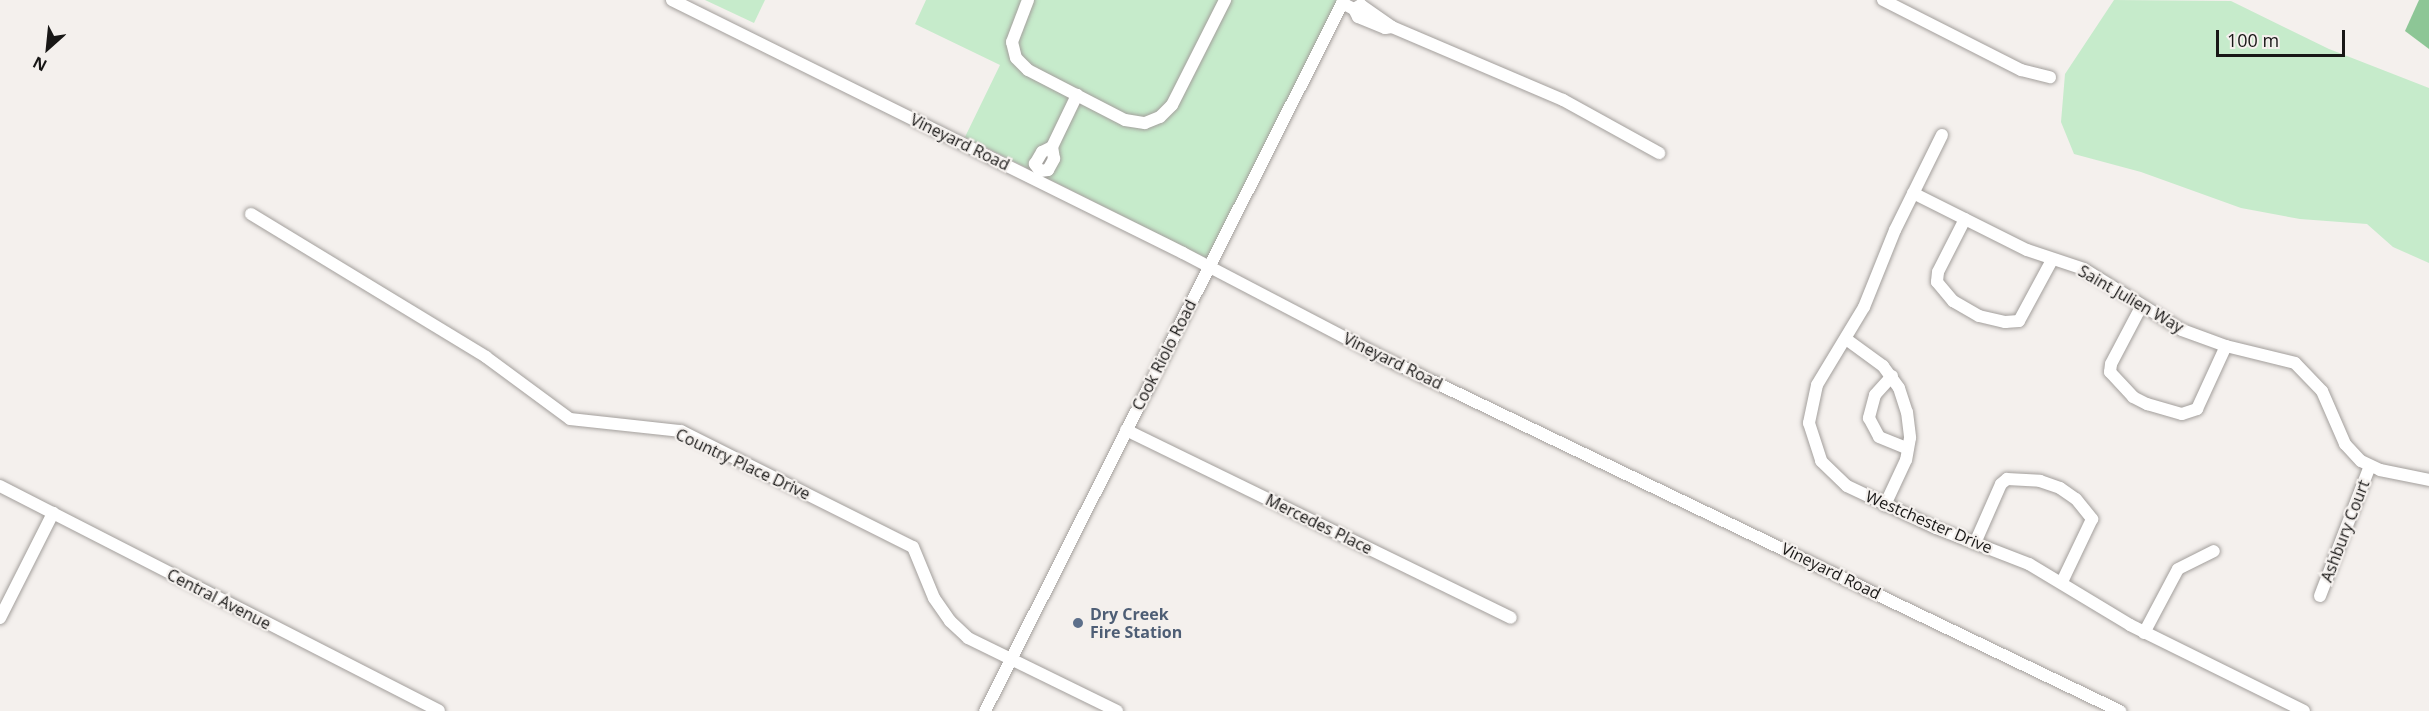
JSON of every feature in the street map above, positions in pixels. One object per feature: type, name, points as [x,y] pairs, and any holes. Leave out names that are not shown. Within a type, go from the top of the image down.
[{"type":"street","name":"Vineyard Road","points":[[672,0],[1038,175],[1208,268],[1557,443],[1746,529],[2120,711]]},
{"type":"street","points":[[1028,0],[1012,42],[1016,58],[1028,70],[1077,96],[1125,120],[1145,123],[1160,117],[1172,105],[1225,0]]},
{"type":"street","points":[[1883,0],[2021,70],[2050,77]]},
{"type":"street","points":[[1343,2],[1354,9],[1358,17],[1373,18],[1563,100],[1659,153]]},
{"type":"street","name":"Cook Riolo Road","points":[[985,711],[1343,2]]},
{"type":"street","points":[[1038,175],[1035,164],[1042,152],[1052,147],[1077,96]]},
{"type":"street","name":"Westchester Drive","points":[[1942,135],[1846,339],[1817,385],[1810,404],[1810,435],[1833,476],[1886,505],[2062,582],[2144,633],[2304,711]]},
{"type":"street","name":"Saint Julien Way","points":[[1913,193],[2052,260],[2084,269],[2141,307],[2182,330],[2226,346],[2283,358],[2306,372],[2317,384],[2344,444],[2370,466]]},
{"type":"street","name":"Country Place Drive","points":[[251,214],[486,357],[570,419],[681,431],[913,547],[934,598],[950,621],[968,638],[1095,706],[1117,711]]},
{"type":"street","points":[[1965,219],[1938,272],[1937,282],[1953,301],[1979,316],[2005,322],[2019,321],[2052,260]]},
{"type":"street","points":[[2141,307],[2110,364],[2110,372],[2133,396],[2147,405],[2182,414],[2198,409],[2226,346]]},
{"type":"street","points":[[1846,339],[1892,376],[1907,411],[1908,449],[1886,505]]},
{"type":"street","points":[[1892,376],[1875,395],[1869,418],[1879,437],[1908,449]]},
{"type":"street","name":"Mercedes Place","points":[[1126,430],[1511,618]]},
{"type":"street","points":[[2370,466],[2429,480]]},
{"type":"street","name":"Ashbury Court","points":[[2320,596],[2370,466]]},
{"type":"street","points":[[1976,543],[2001,484],[2007,479],[2040,481],[2060,488],[2076,499],[2092,519],[2062,582]]},
{"type":"street","name":"Central Avenue","points":[[0,486],[439,711]]},
{"type":"street","points":[[0,618],[53,513]]},
{"type":"street","points":[[2144,633],[2178,569],[2214,551]]},
{"type":"green space","points":[[705,0],[765,0],[754,23]]},
{"type":"green space","points":[[926,0],[1343,0],[1212,261],[965,137],[1000,65],[915,24]]},
{"type":"green space","points":[[2114,0],[2231,1],[2329,49],[2429,88],[2429,263],[2393,247],[2367,224],[2300,219],[2241,208],[2141,172],[2074,154],[2061,122],[2065,74]]},
{"type":"green space","points":[[2419,0],[2429,0],[2429,49],[2405,31]]},
{"type":"place","name":"Dry Creek Fire Station","points":[[1078,623]]}]
